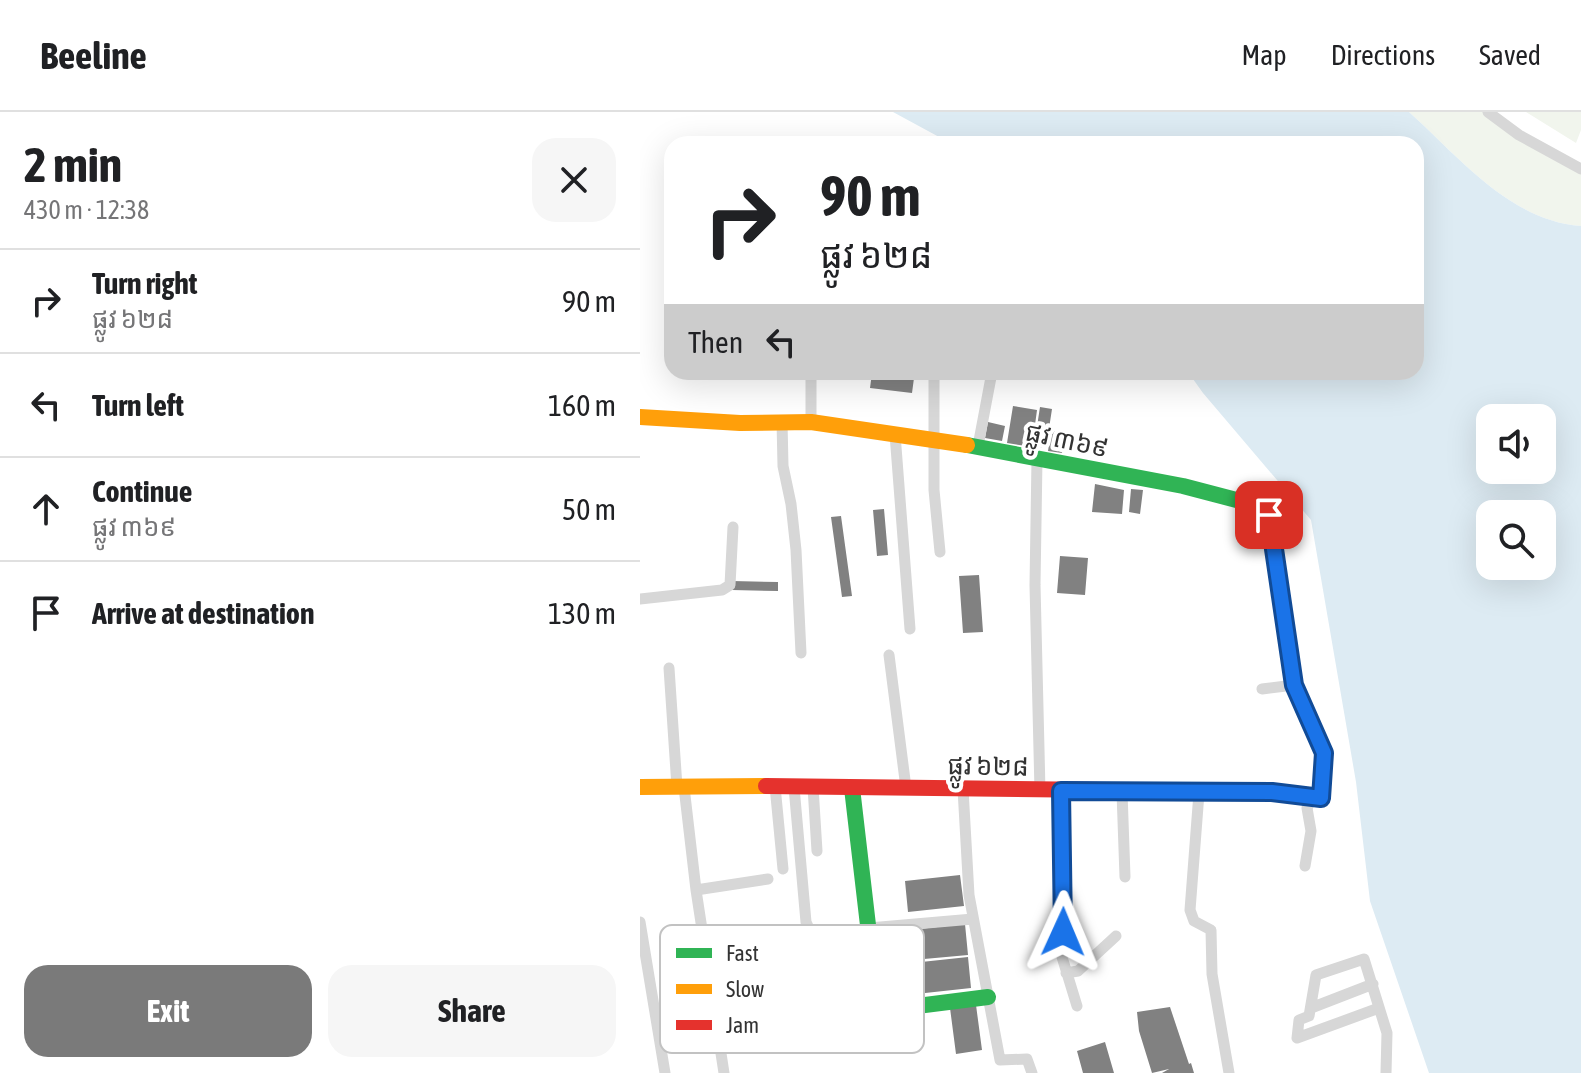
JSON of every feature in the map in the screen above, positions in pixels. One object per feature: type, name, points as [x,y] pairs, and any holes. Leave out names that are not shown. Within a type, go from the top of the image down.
[{"type":"street","points":[[1488,112],[1519,135],[1581,169]]},
{"type":"street","points":[[811,380],[811,422]]},
{"type":"street","points":[[934,380],[934,490],[940,552]]},
{"type":"street","points":[[978,446],[990,380]]},
{"type":"street","name":"ផ្លូវ ៣៦៩","points":[[640,417],[740,423],[811,422],[936,439],[1183,486],[1268,508],[1294,685],[1324,753],[1321,798],[1312,798]]},
{"type":"street","points":[[782,421],[783,466],[796,550],[801,653]]},
{"type":"street","points":[[895,434],[910,629]]},
{"type":"street","points":[[1037,459],[1035,585],[1040,791]]},
{"type":"street","points":[[640,599],[722,590],[730,585],[733,527]]},
{"type":"street","points":[[889,655],[906,788]]},
{"type":"street","points":[[669,668],[681,787],[701,925]]},
{"type":"street","points":[[1262,689],[1294,685]]},
{"type":"street","points":[[775,786],[783,869]]},
{"type":"street","name":"ផ្លូវ ៦២៨","points":[[640,787],[1272,792],[1312,798]]},
{"type":"street","points":[[794,787],[807,925]]},
{"type":"street","points":[[813,787],[817,851]]},
{"type":"street","points":[[852,788],[869,925]]},
{"type":"street","points":[[963,789],[973,919],[1000,1060],[1027,1059],[1032,1073]]},
{"type":"street","points":[[1061,791],[1062,957],[1077,1006]]},
{"type":"street","points":[[1122,792],[1125,877]]},
{"type":"street","points":[[1199,793],[1190,910],[1194,921],[1211,930],[1212,974],[1229,1073]]},
{"type":"street","points":[[1305,866],[1311,831],[1307,808],[1312,798]]},
{"type":"street","points":[[696,890],[768,879]]},
{"type":"street","points":[[904,925],[973,919]]},
{"type":"street","points":[[640,922],[660,1043]]},
{"type":"street","points":[[1066,973],[1078,971],[1116,936]]},
{"type":"street","points":[[1379,1008],[1297,1038],[1299,1020],[1309,1016],[1316,975],[1364,959],[1387,1033],[1386,1073]]},
{"type":"street","points":[[1311,1008],[1373,984]]},
{"type":"street","points":[[924,1005],[988,997]]},
{"type":"street","points":[[662,1053],[665,1073]]},
{"type":"street","points":[[721,1053],[724,1073]]},
{"type":"shaded area","points":[[893,112],[1409,112],[1467,167],[1509,200],[1555,222],[1581,226],[1581,1073],[1429,1073],[1370,901],[1356,782],[1311,520],[1194,380],[1424,380],[1424,136],[937,136]]},
{"type":"shaded area","points":[[1409,112],[1488,112],[1581,169],[1581,226],[1555,222],[1509,200],[1467,167]]},
{"type":"shaded area","points":[[1526,112],[1581,112],[1581,130],[1576,143]]},
{"type":"building","points":[[871,380],[914,380],[912,393],[870,388]]},
{"type":"building","points":[[1013,406],[1037,410],[1032,447],[1007,443]]},
{"type":"building","points":[[1040,407],[1052,409],[1046,448],[1034,446]]},
{"type":"building","points":[[988,422],[1005,426],[1002,441],[985,438]]},
{"type":"building","points":[[1051,431],[1065,433],[1062,453],[1048,451]]},
{"type":"building","points":[[1095,484],[1124,490],[1122,514],[1092,512]]},
{"type":"building","points":[[1131,489],[1143,490],[1140,514],[1129,512]]},
{"type":"building","points":[[884,509],[888,555],[877,556],[873,510]]},
{"type":"building","points":[[841,516],[852,596],[842,597],[831,517]]},
{"type":"building","points":[[1060,556],[1088,558],[1085,595],[1057,593]]},
{"type":"building","points":[[979,575],[983,632],[963,633],[959,576]]},
{"type":"building","points":[[732,581],[778,582],[778,591],[732,590]]},
{"type":"building","points":[[960,875],[964,906],[908,912],[905,881]]},
{"type":"building","points":[[965,924],[968,955],[924,959],[924,928]]},
{"type":"building","points":[[968,957],[971,988],[924,993],[924,962]]},
{"type":"building","points":[[976,1005],[982,1050],[956,1054],[950,1008]]},
{"type":"building","points":[[1170,1007],[1194,1073],[1162,1073],[1169,1069],[1152,1073],[1139,1031],[1137,1012]]},
{"type":"building","points":[[1105,1042],[1114,1073],[1083,1073],[1077,1051]]},
{"type":"traffic: fast","points":[[967,445],[1183,486],[1267,508]]},
{"type":"traffic: fast","points":[[852,788],[868,925]]},
{"type":"traffic: fast","points":[[924,1005],[988,997]]},
{"type":"traffic: slow","points":[[640,417],[740,423],[811,422],[967,445]]},
{"type":"traffic: slow","points":[[1267,508],[1294,685],[1324,753],[1321,798],[1314,797]]},
{"type":"traffic: slow","points":[[640,787],[766,786]]},
{"type":"traffic: jam","points":[[766,786],[1272,792],[1314,797]]},
{"type":"route","points":[[1063,932],[1061,791],[1272,792],[1321,798],[1324,753],[1294,685],[1269,515]]}]
